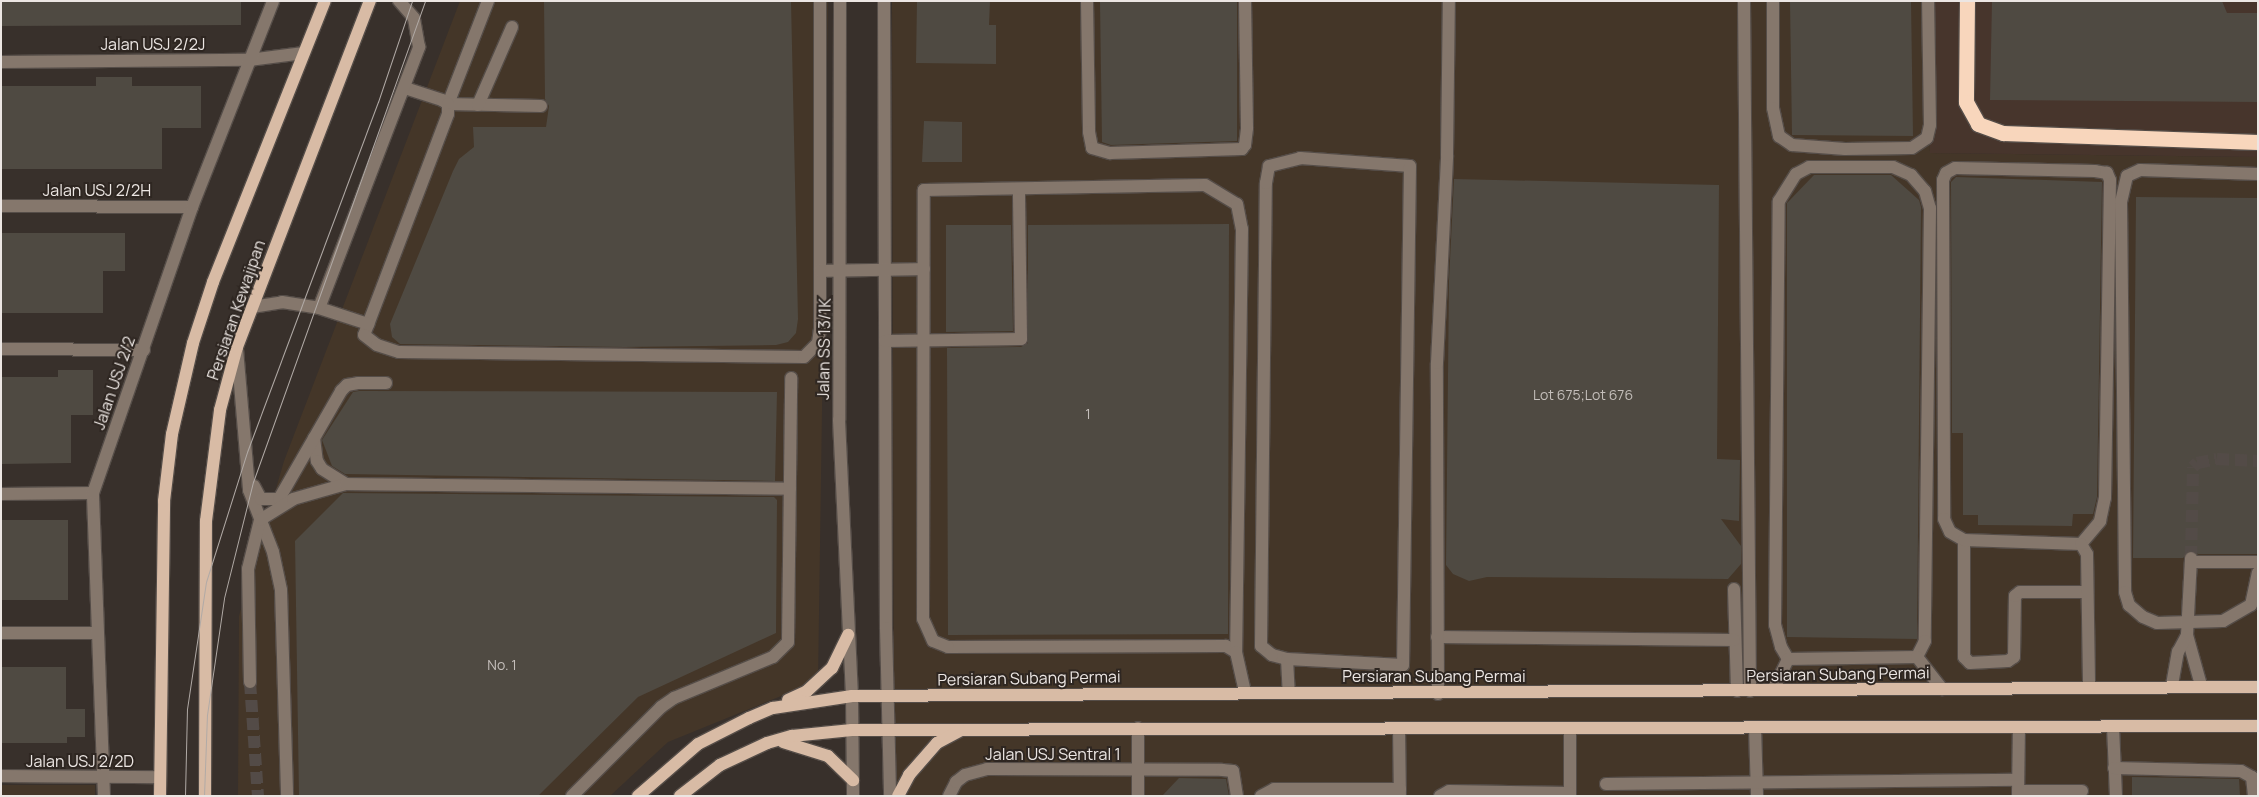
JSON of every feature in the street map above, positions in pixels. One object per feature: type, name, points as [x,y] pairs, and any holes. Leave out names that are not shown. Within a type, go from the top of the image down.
[{"type":"highway","points":[[1967,1],[1966,102],[1978,124],[2004,133],[2258,142]]},
{"type":"main road","name":"Persiaran Kewajipan","points":[[160,796],[164,501],[172,434],[194,343],[213,282],[325,1]]},
{"type":"main road","name":"Persiaran Kewajipan","points":[[205,796],[206,521],[220,410],[237,347],[370,1]]},
{"type":"main road","points":[[773,708],[807,691],[832,668],[848,635]]},
{"type":"main road","name":"Persiaran Subang Permai","points":[[638,796],[698,744],[773,708],[852,696],[1244,692],[1438,694],[2172,685],[2258,687]]},
{"type":"main road","points":[[680,796],[720,765],[774,741],[852,730],[973,728],[1570,729],[2258,726]]},
{"type":"main road","points":[[898,796],[909,775],[937,743],[954,732],[973,728]]},
{"type":"main road","points":[[774,741],[794,743],[828,756],[853,780]]},
{"type":"street","name":"Jalan USJ 2/2","points":[[104,796],[93,493],[192,207],[273,1]]},
{"type":"street","points":[[319,308],[420,47],[419,34],[414,18],[399,1]]},
{"type":"street","points":[[488,1],[448,104],[445,124],[364,335],[377,345],[399,352],[804,357],[818,343],[820,271],[820,1]]},
{"type":"street","name":"Jalan SS 13/1K","points":[[840,1],[837,148],[841,271],[839,420],[852,696],[853,796]]},
{"type":"street","points":[[884,1],[884,341],[890,796]]},
{"type":"street","points":[[1087,1],[1089,132],[1092,148],[1110,153],[1242,149],[1245,145],[1247,128],[1245,1]]},
{"type":"street","points":[[1438,694],[1437,363],[1447,155],[1449,1]]},
{"type":"street","points":[[1744,1],[1750,691]]},
{"type":"street","points":[[1773,1],[1773,108],[1779,136],[1792,145],[1845,149],[1912,148],[1927,138],[1930,124],[1928,1]]},
{"type":"street","points":[[478,105],[512,27]]},
{"type":"street","name":"Jalan USJ 2/2J","points":[[1,62],[249,60],[304,53]]},
{"type":"street","points":[[405,88],[448,104],[541,106]]},
{"type":"street","points":[[1300,158],[1410,166],[1403,665],[1287,659],[1272,655],[1261,646],[1266,184],[1269,166],[1300,158]]},
{"type":"street","points":[[1788,659],[1780,647],[1775,625],[1779,201],[1796,174],[1809,167],[1893,167],[1911,175],[1925,191],[1930,208],[1925,641],[1917,657]]},
{"type":"street","points":[[1955,168],[2095,171],[2107,173],[2110,180],[2106,498],[2100,522],[2081,544],[1964,540],[1950,532],[1944,519],[1943,180],[1946,173],[1955,168]]},
{"type":"street","points":[[2258,174],[2140,170],[2128,176],[2123,188],[2125,592],[2129,605],[2143,617],[2157,623],[2188,630],[2223,621],[2251,605],[2258,573]]},
{"type":"street","points":[[1236,652],[1226,646],[948,647],[933,641],[923,619],[924,190],[1205,185],[1237,204],[1242,229],[1236,652],[1244,692]]},
{"type":"street","points":[[884,341],[1021,339],[1019,189]]},
{"type":"street","name":"Jalan USJ 2/2H","points":[[1,206],[192,207]]},
{"type":"street","points":[[820,271],[924,269]]},
{"type":"street","points":[[252,307],[282,302],[319,308],[368,324]]},
{"type":"street","points":[[237,347],[246,473],[272,552],[281,590],[287,796]]},
{"type":"street","points":[[1,349],[144,350]]},
{"type":"street","points":[[572,796],[661,707],[784,649],[789,631],[791,378]]},
{"type":"street","points":[[246,473],[261,499],[279,499],[347,386],[386,383]]},
{"type":"street","points":[[314,438],[316,461],[322,469],[346,484]]},
{"type":"street","points":[[250,682],[248,569],[260,520],[293,499],[346,484],[790,489]]},
{"type":"street","points":[[1,494],[93,493]]},
{"type":"street","points":[[1964,540],[1964,657],[1970,663],[2008,661],[2014,657],[2015,596],[2020,592],[2088,592]]},
{"type":"street","points":[[2081,544],[2087,554],[2089,687]]},
{"type":"street","points":[[2201,685],[2188,630],[2191,560],[2258,562]]},
{"type":"street","points":[[1734,589],[1736,691]]},
{"type":"street","points":[[2172,685],[2178,652],[2188,630]]},
{"type":"street","points":[[1,633],[97,633]]},
{"type":"street","points":[[1437,637],[1734,640]]},
{"type":"street","points":[[1788,659],[1917,657]]},
{"type":"street","points":[[1917,657],[1942,689]]},
{"type":"street","points":[[1287,659],[1289,692]]},
{"type":"street","points":[[1773,690],[1788,659]]},
{"type":"street","points":[[2018,789],[2019,727]]},
{"type":"street","points":[[2113,727],[2116,796]]},
{"type":"street","points":[[1138,728],[1138,796]]},
{"type":"street","points":[[1261,796],[1274,790],[1287,788],[1400,792],[1399,728]]},
{"type":"street","points":[[1756,728],[1757,796]]},
{"type":"street","points":[[1440,796],[1449,791],[1570,794],[1570,729]]},
{"type":"street","points":[[2114,768],[2241,771],[2252,777],[2254,796]]},
{"type":"street","name":"Jalan USJ Sentral 1","points":[[949,796],[956,782],[965,775],[987,769],[1233,771],[1237,796]]},
{"type":"street","name":"Jalan USJ 2/2D","points":[[1,776],[159,777]]},
{"type":"street","points":[[1606,784],[1757,782],[2082,791]]},
{"type":"shaded area","points":[[460,1],[828,1],[818,681],[668,742],[610,796],[238,796],[239,616],[284,461]]},
{"type":"shaded area","points":[[892,1],[1928,1],[1930,153],[2258,157],[2258,796],[894,796]]},
{"type":"shaded area","points":[[1928,1],[2258,1],[2258,157],[1930,153]]},
{"type":"shaded area","points":[[1,785],[95,785],[95,796],[1,796]]},
{"type":"building","points":[[1,1],[241,1],[241,25],[1,26]]},
{"type":"building","points":[[544,1],[791,1],[798,319],[796,333],[788,342],[776,345],[624,347],[400,344],[392,337],[390,324],[453,171],[459,159],[474,147],[473,127],[546,127],[549,106],[545,99]]},
{"type":"building","points":[[917,1],[990,1],[989,25],[996,25],[996,64],[916,63]]},
{"type":"building","points":[[1100,1],[1237,1],[1237,141],[1111,145],[1102,142]]},
{"type":"building","points":[[1790,1],[1911,1],[1913,136],[1792,135]]},
{"type":"building","points":[[1992,1],[2222,1],[2227,13],[2258,13],[2258,102],[1990,100]]},
{"type":"building","points":[[96,77],[132,77],[132,86],[201,86],[201,128],[162,128],[162,169],[1,169],[1,86],[96,86]]},
{"type":"building","points":[[924,121],[962,122],[962,162],[922,162]]},
{"type":"building","points":[[1814,175],[1891,175],[1919,200],[1921,207],[1917,639],[1787,637],[1787,203]]},
{"type":"building","points":[[1956,177],[2102,182],[2097,497],[2093,514],[2073,514],[2072,526],[1978,525],[1978,515],[1963,515],[1963,433],[1952,433],[1951,182]]},
{"type":"building","points":[[1454,179],[1719,185],[1717,459],[1740,460],[1739,521],[1721,519],[1741,546],[1741,564],[1728,579],[1487,577],[1469,581],[1453,574],[1446,565],[1449,281]]},
{"type":"building","points":[[2136,197],[2258,198],[2257,554],[2198,554],[2191,550],[2183,558],[2133,558]]},
{"type":"building","points":[[1229,224],[1228,634],[948,635],[947,348],[1021,347],[1028,343],[1028,225]]},
{"type":"building","points":[[946,225],[1011,225],[1013,331],[946,332]]},
{"type":"building","points":[[1,233],[125,233],[125,271],[103,271],[103,313],[1,313]]},
{"type":"building","points":[[58,370],[93,370],[93,415],[71,415],[71,463],[1,464],[1,377],[58,377]]},
{"type":"building","points":[[353,392],[777,392],[775,481],[345,474],[332,466],[322,440]]},
{"type":"building","points":[[343,493],[774,497],[777,500],[776,633],[638,697],[538,796],[299,796],[295,541]]},
{"type":"building","points":[[1,520],[68,520],[68,600],[1,600]]},
{"type":"building","points":[[1,667],[66,667],[66,709],[85,709],[85,737],[67,737],[67,743],[1,743]]},
{"type":"building","points":[[2132,777],[2239,779],[2240,796],[2132,796]]},
{"type":"building","points":[[1179,778],[1226,779],[1229,796],[1162,796]]},
{"type":"tunnel","points":[[2191,558],[2193,467],[2197,463],[2217,459],[2258,461]]},
{"type":"tunnel","points":[[250,682],[258,796]]},
{"type":"tram line","points":[[185,796],[187,709],[206,582],[247,452],[378,102],[412,1]]},
{"type":"tram line","points":[[204,796],[207,715],[224,598],[253,482],[425,1]]}]
